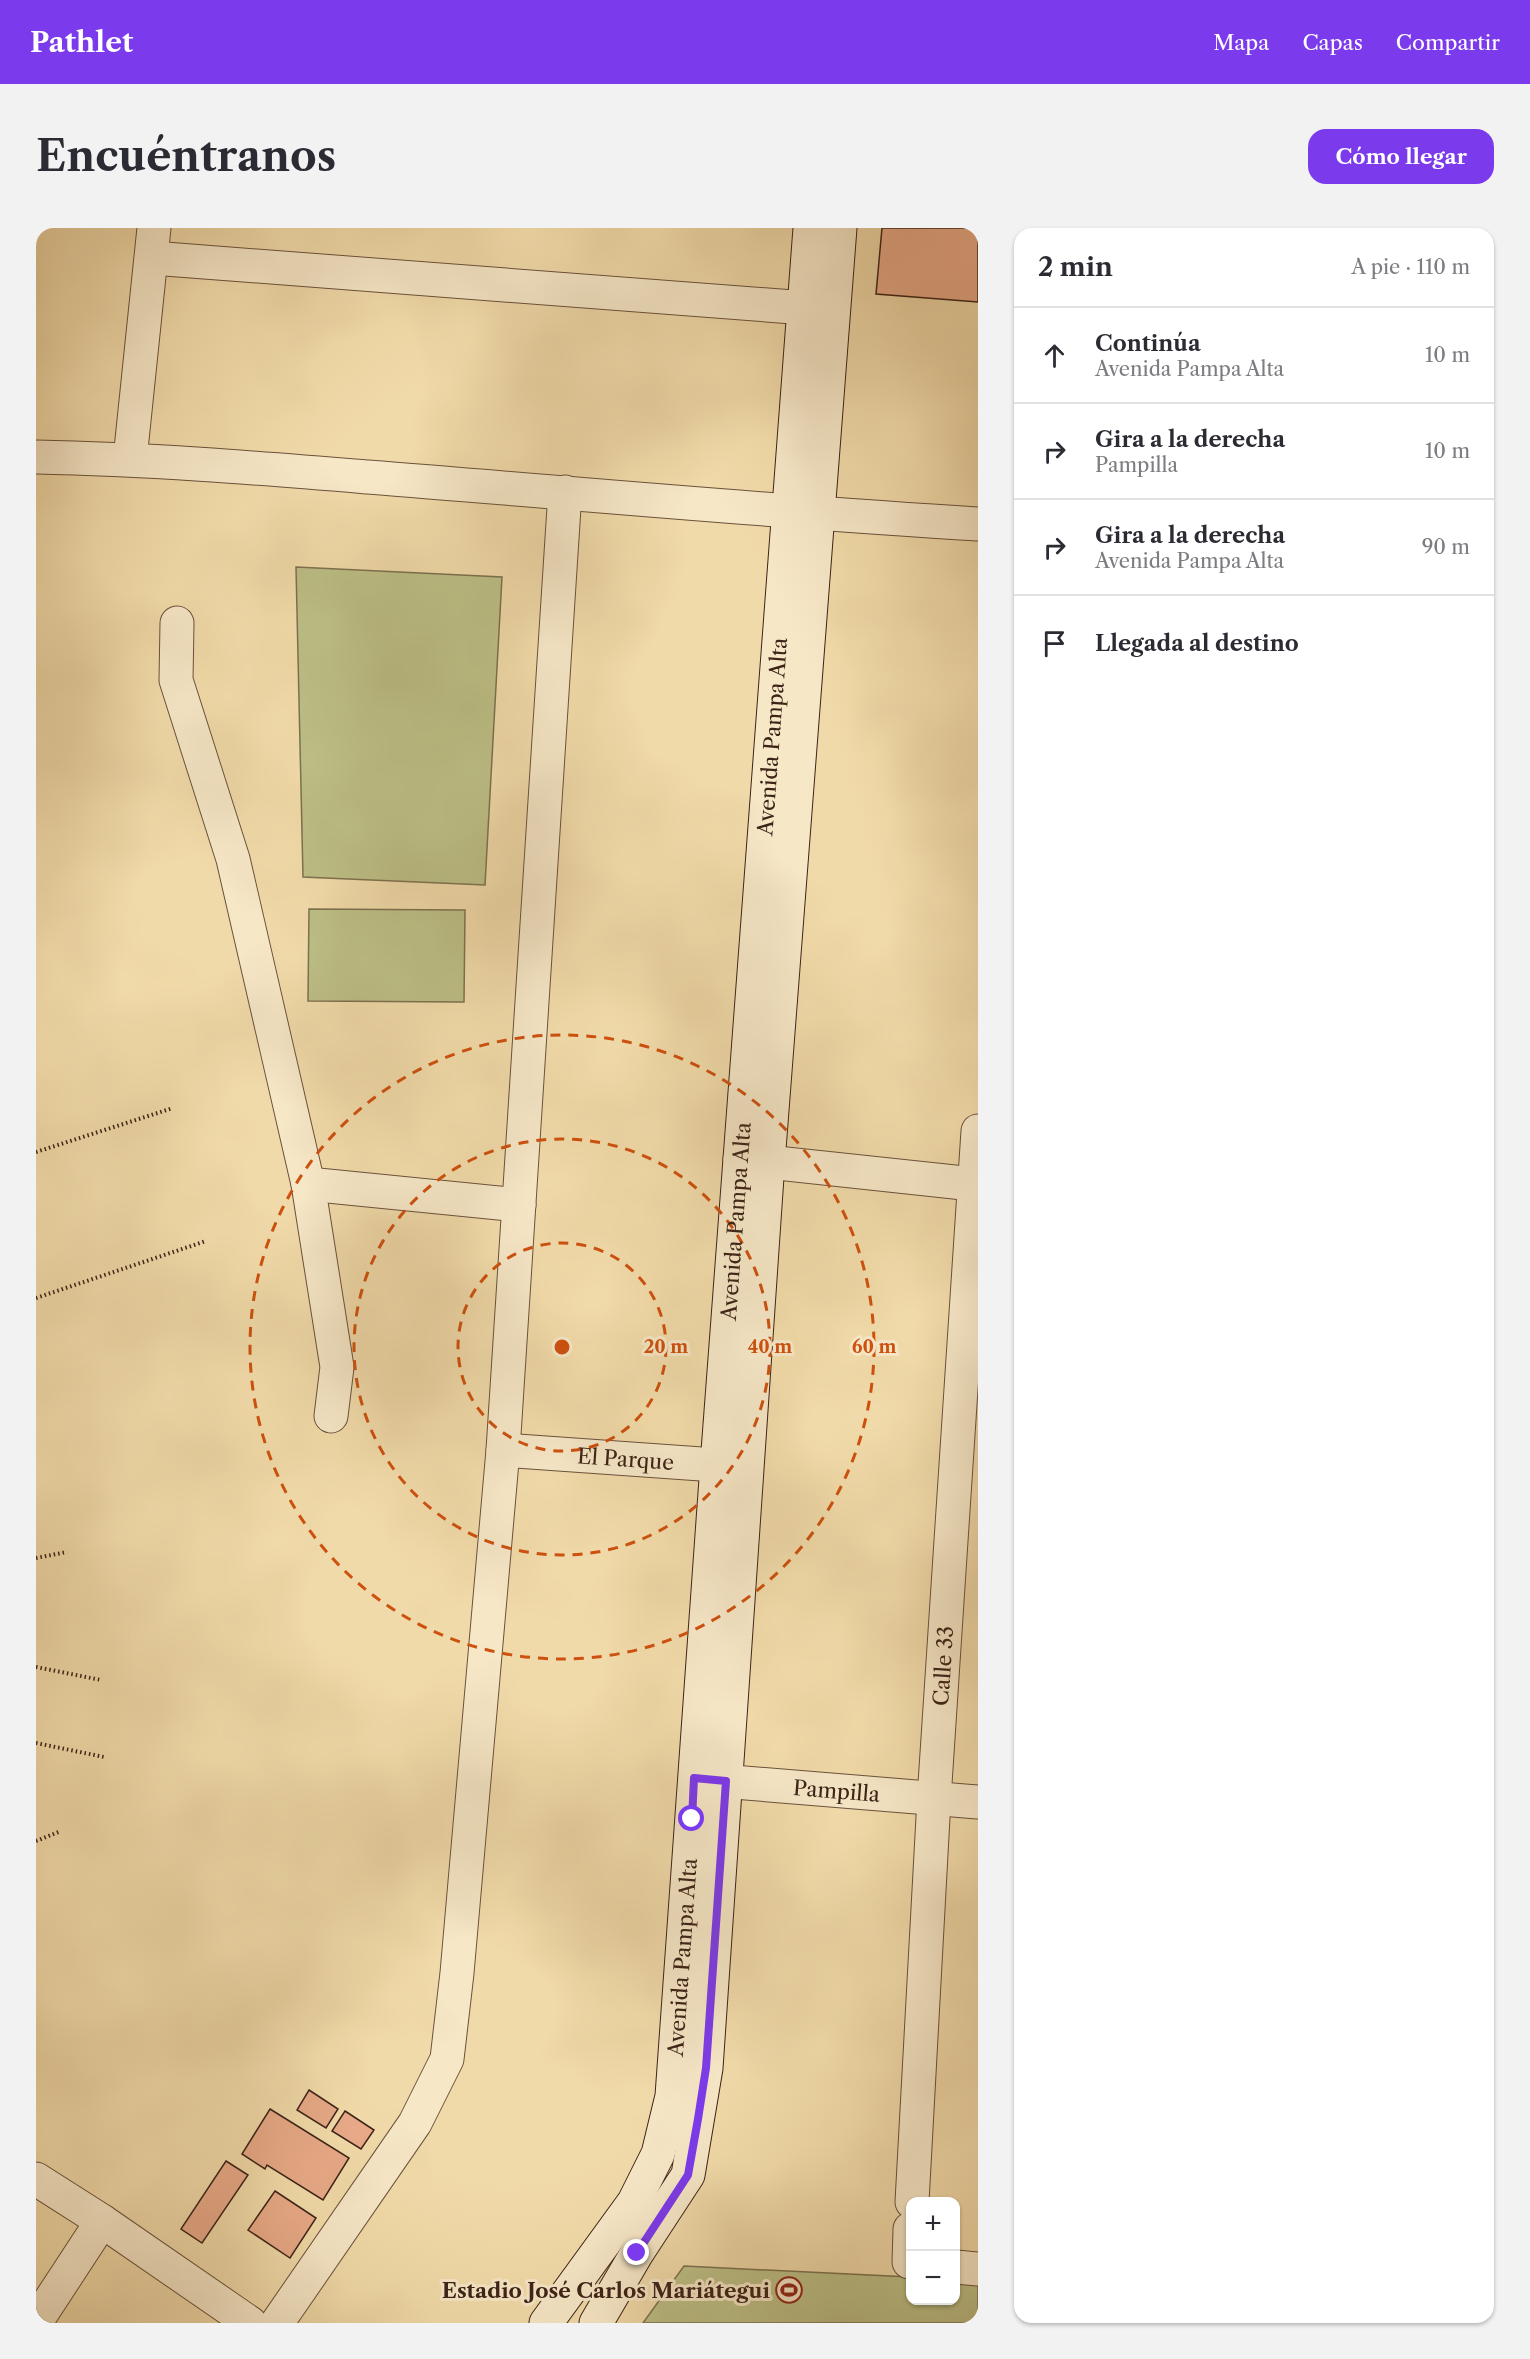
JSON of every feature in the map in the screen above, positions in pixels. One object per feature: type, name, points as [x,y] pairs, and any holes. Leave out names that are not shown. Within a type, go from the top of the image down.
[{"type":"street","name":"Avenida Pampa Alta","points":[[810,228],[819,309]]},
{"type":"street","name":"Avenida Pampa Alta","points":[[546,2323],[634,2202],[658,2154],[672,2096],[710,1780],[754,1161],[819,309],[840,228]]},
{"type":"street","points":[[130,459],[153,243],[819,309]]},
{"type":"street","points":[[36,457],[130,459],[565,492],[804,513],[978,524]]},
{"type":"street","points":[[278,2323],[416,2123],[447,2059],[458,1973],[503,1450],[565,492]]},
{"type":"street","points":[[177,623],[176,680],[233,859],[308,1184],[337,1367],[331,1416]]},
{"type":"street","name":"Calle 33","points":[[912,2197],[934,1798],[978,1131]]},
{"type":"street","points":[[754,1161],[973,1184]]},
{"type":"street","points":[[308,1184],[519,1205]]},
{"type":"street","name":"El Parque","points":[[503,1450],[732,1466]]},
{"type":"street","name":"Avenida Pampa Alta","points":[[596,2323],[637,2253],[688,2175],[706,2068],[710,1780]]},
{"type":"street","name":"Pampilla","points":[[710,1780],[978,1802]]},
{"type":"street","points":[[36,2179],[102,2221],[250,2323]]},
{"type":"street","points":[[36,2322],[102,2221]]},
{"type":"street","points":[[960,2268],[978,2270]]},
{"type":"path","points":[[36,1152],[173,1108]]},
{"type":"path","points":[[36,1298],[206,1241]]},
{"type":"path","points":[[36,1558],[67,1551]]},
{"type":"path","points":[[36,1667],[101,1680]]},
{"type":"path","points":[[36,1743],[104,1756]]},
{"type":"path","points":[[36,1841],[61,1831]]},
{"type":"green space","points":[[296,567],[502,577],[485,885],[303,877]]},
{"type":"green space","points":[[309,909],[465,910],[464,1002],[308,1001]]},
{"type":"green space","name":"Estadio José Carlos Mariátegui","points":[[684,2266],[906,2277],[906,2305],[960,2305],[960,2279],[978,2280],[978,2323],[643,2323]]},
{"type":"building","points":[[882,228],[978,228],[978,302],[876,294]]},
{"type":"building","points":[[309,2090],[338,2109],[326,2128],[297,2110]]},
{"type":"building","points":[[270,2109],[349,2158],[323,2200],[267,2165],[265,2169],[242,2154]]},
{"type":"building","points":[[345,2111],[374,2130],[361,2149],[332,2131]]},
{"type":"building","points":[[226,2161],[248,2175],[202,2243],[181,2229]]},
{"type":"building","points":[[275,2191],[316,2218],[290,2258],[248,2230]]},
{"type":"place","name":"Estadio José Carlos Mariátegui","points":[[789,2290]]},
{"type":"route","points":[[637,2253],[688,2175],[706,2068],[726,1781],[694,1778],[692,1819]]}]
